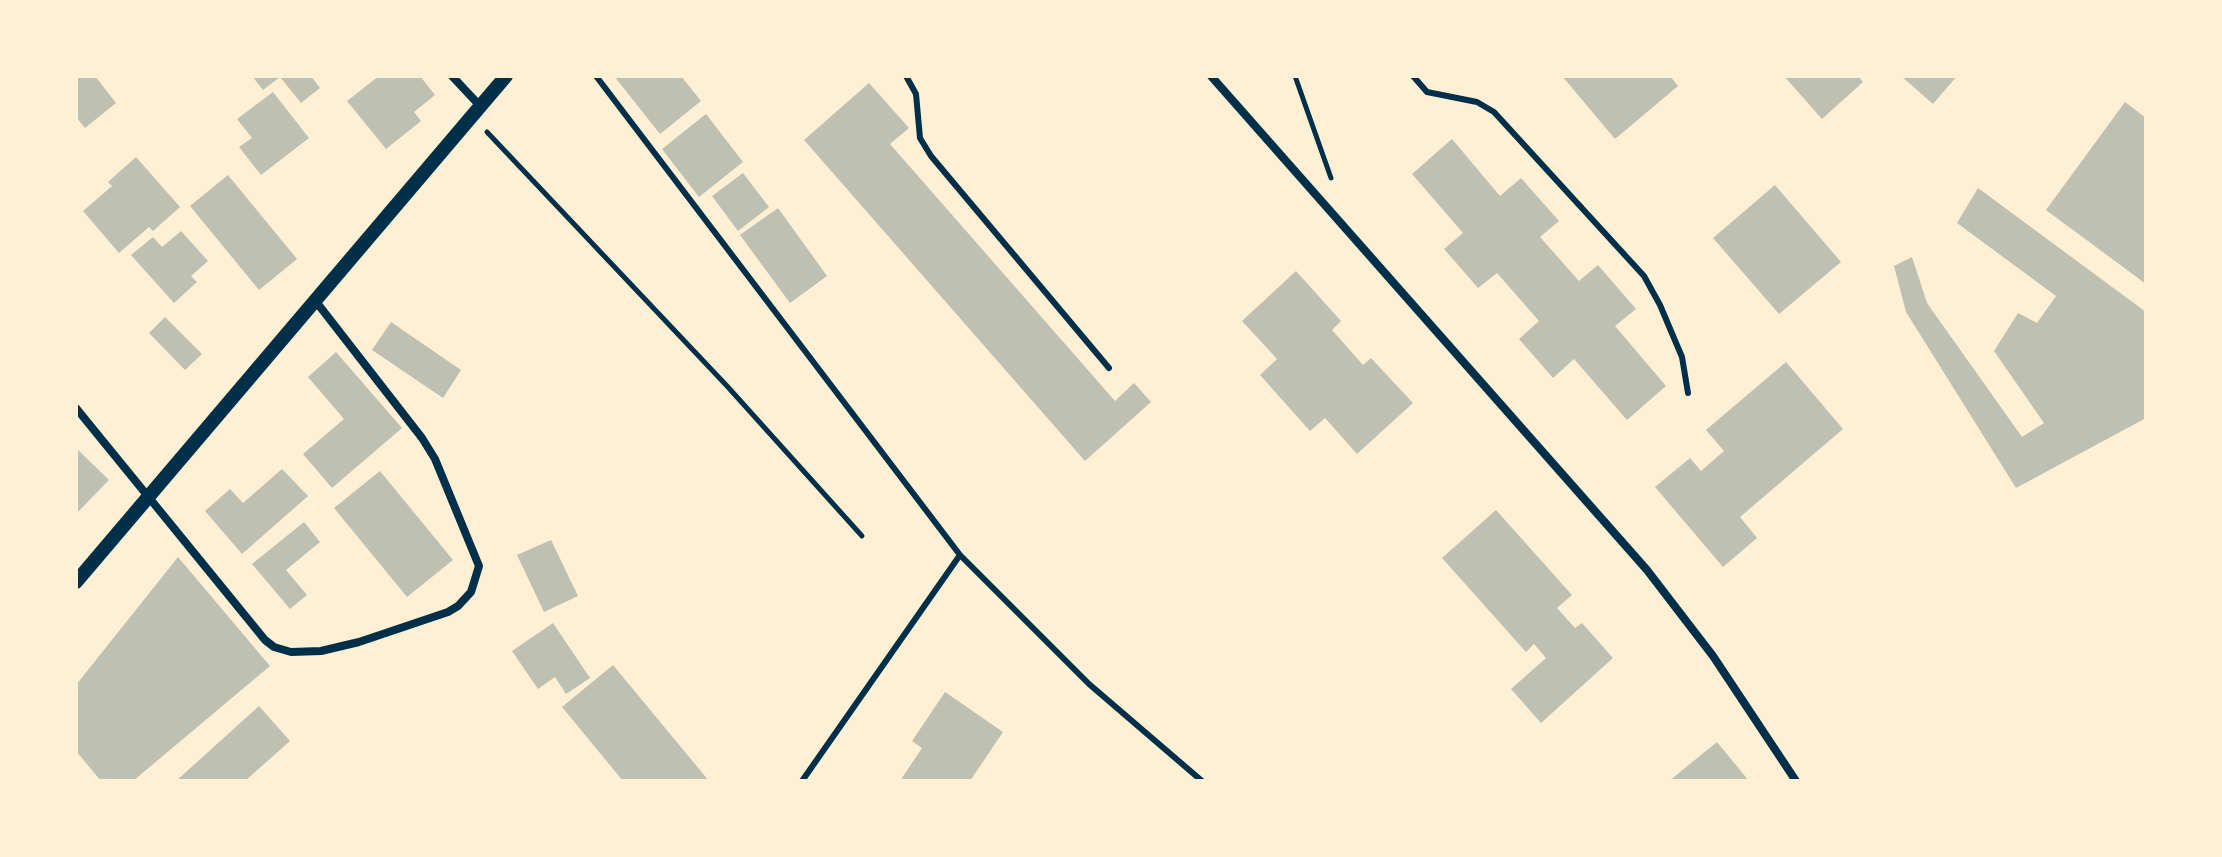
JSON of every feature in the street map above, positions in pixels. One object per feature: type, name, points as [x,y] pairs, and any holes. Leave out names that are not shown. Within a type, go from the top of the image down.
[{"type":"street","points":[[452,76],[477,112]]},
{"type":"street","points":[[76,582],[506,76]]},
{"type":"street","points":[[1211,76],[1647,570],[1713,656],[1796,781]]},
{"type":"street","points":[[76,408],[265,640],[283,650],[300,653],[321,651],[359,642],[448,612],[466,599],[474,586],[479,566],[435,459],[314,299]]},
{"type":"lane","points":[[596,76],[960,555],[1089,684],[1202,781]]},
{"type":"lane","points":[[906,76],[916,94],[920,138],[931,156],[1109,368]]},
{"type":"lane","points":[[1413,76],[1427,92],[1477,102],[1494,112],[1644,276],[1677,343],[1688,393]]},
{"type":"lane","points":[[802,781],[960,555]]},
{"type":"path","points":[[1295,76],[1336,192]]},
{"type":"path","points":[[477,112],[862,536]]},
{"type":"building","points":[[76,76],[95,76],[116,103],[85,128],[76,117]]},
{"type":"building","points":[[252,76],[311,76],[320,88],[301,103],[280,77],[263,90]]},
{"type":"building","points":[[379,76],[420,76],[435,95],[414,112],[421,121],[386,149],[347,101]]},
{"type":"building","points":[[614,76],[681,76],[701,101],[660,134]]},
{"type":"building","points":[[1562,76],[1670,76],[1678,86],[1615,139]]},
{"type":"building","points":[[1784,76],[1858,76],[1863,82],[1822,119]]},
{"type":"building","points":[[1901,76],[1957,76],[1933,104]]},
{"type":"building","points":[[869,83],[909,128],[890,144],[1115,401],[1134,383],[1151,402],[1085,461],[804,140]]},
{"type":"building","points":[[273,92],[309,138],[261,175],[239,147],[252,138],[237,119]]},
{"type":"building","points":[[2125,102],[2146,118],[2146,284],[2046,210]]},
{"type":"building","points":[[706,114],[743,162],[699,197],[662,149]]},
{"type":"building","points":[[1452,139],[1500,196],[1521,178],[1559,221],[1540,237],[1579,281],[1598,265],[1636,309],[1615,326],[1666,386],[1627,420],[1574,359],[1553,378],[1519,339],[1539,321],[1497,273],[1478,288],[1444,249],[1463,233],[1412,174]]},
{"type":"building","points":[[136,157],[180,207],[153,231],[149,227],[119,253],[83,211],[112,186],[108,182]]},
{"type":"building","points":[[743,173],[769,207],[738,231],[712,196]]},
{"type":"building","points":[[228,175],[297,259],[259,290],[190,206]]},
{"type":"building","points":[[1775,185],[1841,262],[1779,314],[1713,238]]},
{"type":"building","points":[[1978,188],[2146,312],[2146,418],[2016,488],[1906,312],[1894,266],[1912,257],[1927,303],[2022,437],[2044,423],[1994,351],[2018,313],[2037,323],[2056,296],[1957,223]]},
{"type":"building","points":[[778,208],[827,276],[790,303],[740,235]]},
{"type":"building","points":[[181,231],[208,261],[191,276],[197,282],[174,303],[131,255],[153,237],[162,247]]},
{"type":"building","points":[[1296,271],[1341,321],[1332,330],[1363,365],[1371,358],[1413,403],[1357,454],[1325,418],[1310,431],[1260,375],[1277,359],[1242,321]]},
{"type":"building","points":[[165,317],[202,354],[185,370],[149,333]]},
{"type":"building","points":[[391,322],[461,370],[443,398],[372,350]]},
{"type":"building","points":[[336,352],[402,428],[332,488],[303,454],[344,419],[308,377]]},
{"type":"building","points":[[1786,362],[1843,429],[1740,517],[1757,538],[1723,567],[1655,487],[1690,458],[1701,471],[1724,451],[1706,430]]},
{"type":"building","points":[[76,448],[109,480],[76,514]]},
{"type":"building","points":[[282,469],[308,496],[242,554],[205,511],[230,489],[243,503]]},
{"type":"building","points":[[380,471],[453,560],[407,597],[334,508]]},
{"type":"building","points":[[1496,510],[1572,595],[1557,608],[1575,628],[1582,623],[1613,658],[1541,723],[1511,689],[1546,658],[1534,644],[1526,652],[1442,558]]},
{"type":"building","points":[[304,522],[320,542],[286,570],[307,595],[290,609],[252,564]]},
{"type":"building","points":[[551,540],[578,596],[544,612],[517,555]]},
{"type":"building","points":[[178,557],[270,666],[133,781],[101,781],[76,751],[76,685]]},
{"type":"building","points":[[553,623],[590,678],[566,694],[555,677],[538,689],[512,651]]},
{"type":"building","points":[[613,665],[709,781],[623,781],[562,707]]},
{"type":"building","points":[[945,692],[1003,732],[970,781],[900,781],[922,748],[912,741]]},
{"type":"building","points":[[259,706],[290,741],[245,781],[176,781]]},
{"type":"building","points":[[1717,742],[1749,781],[1669,781]]}]
